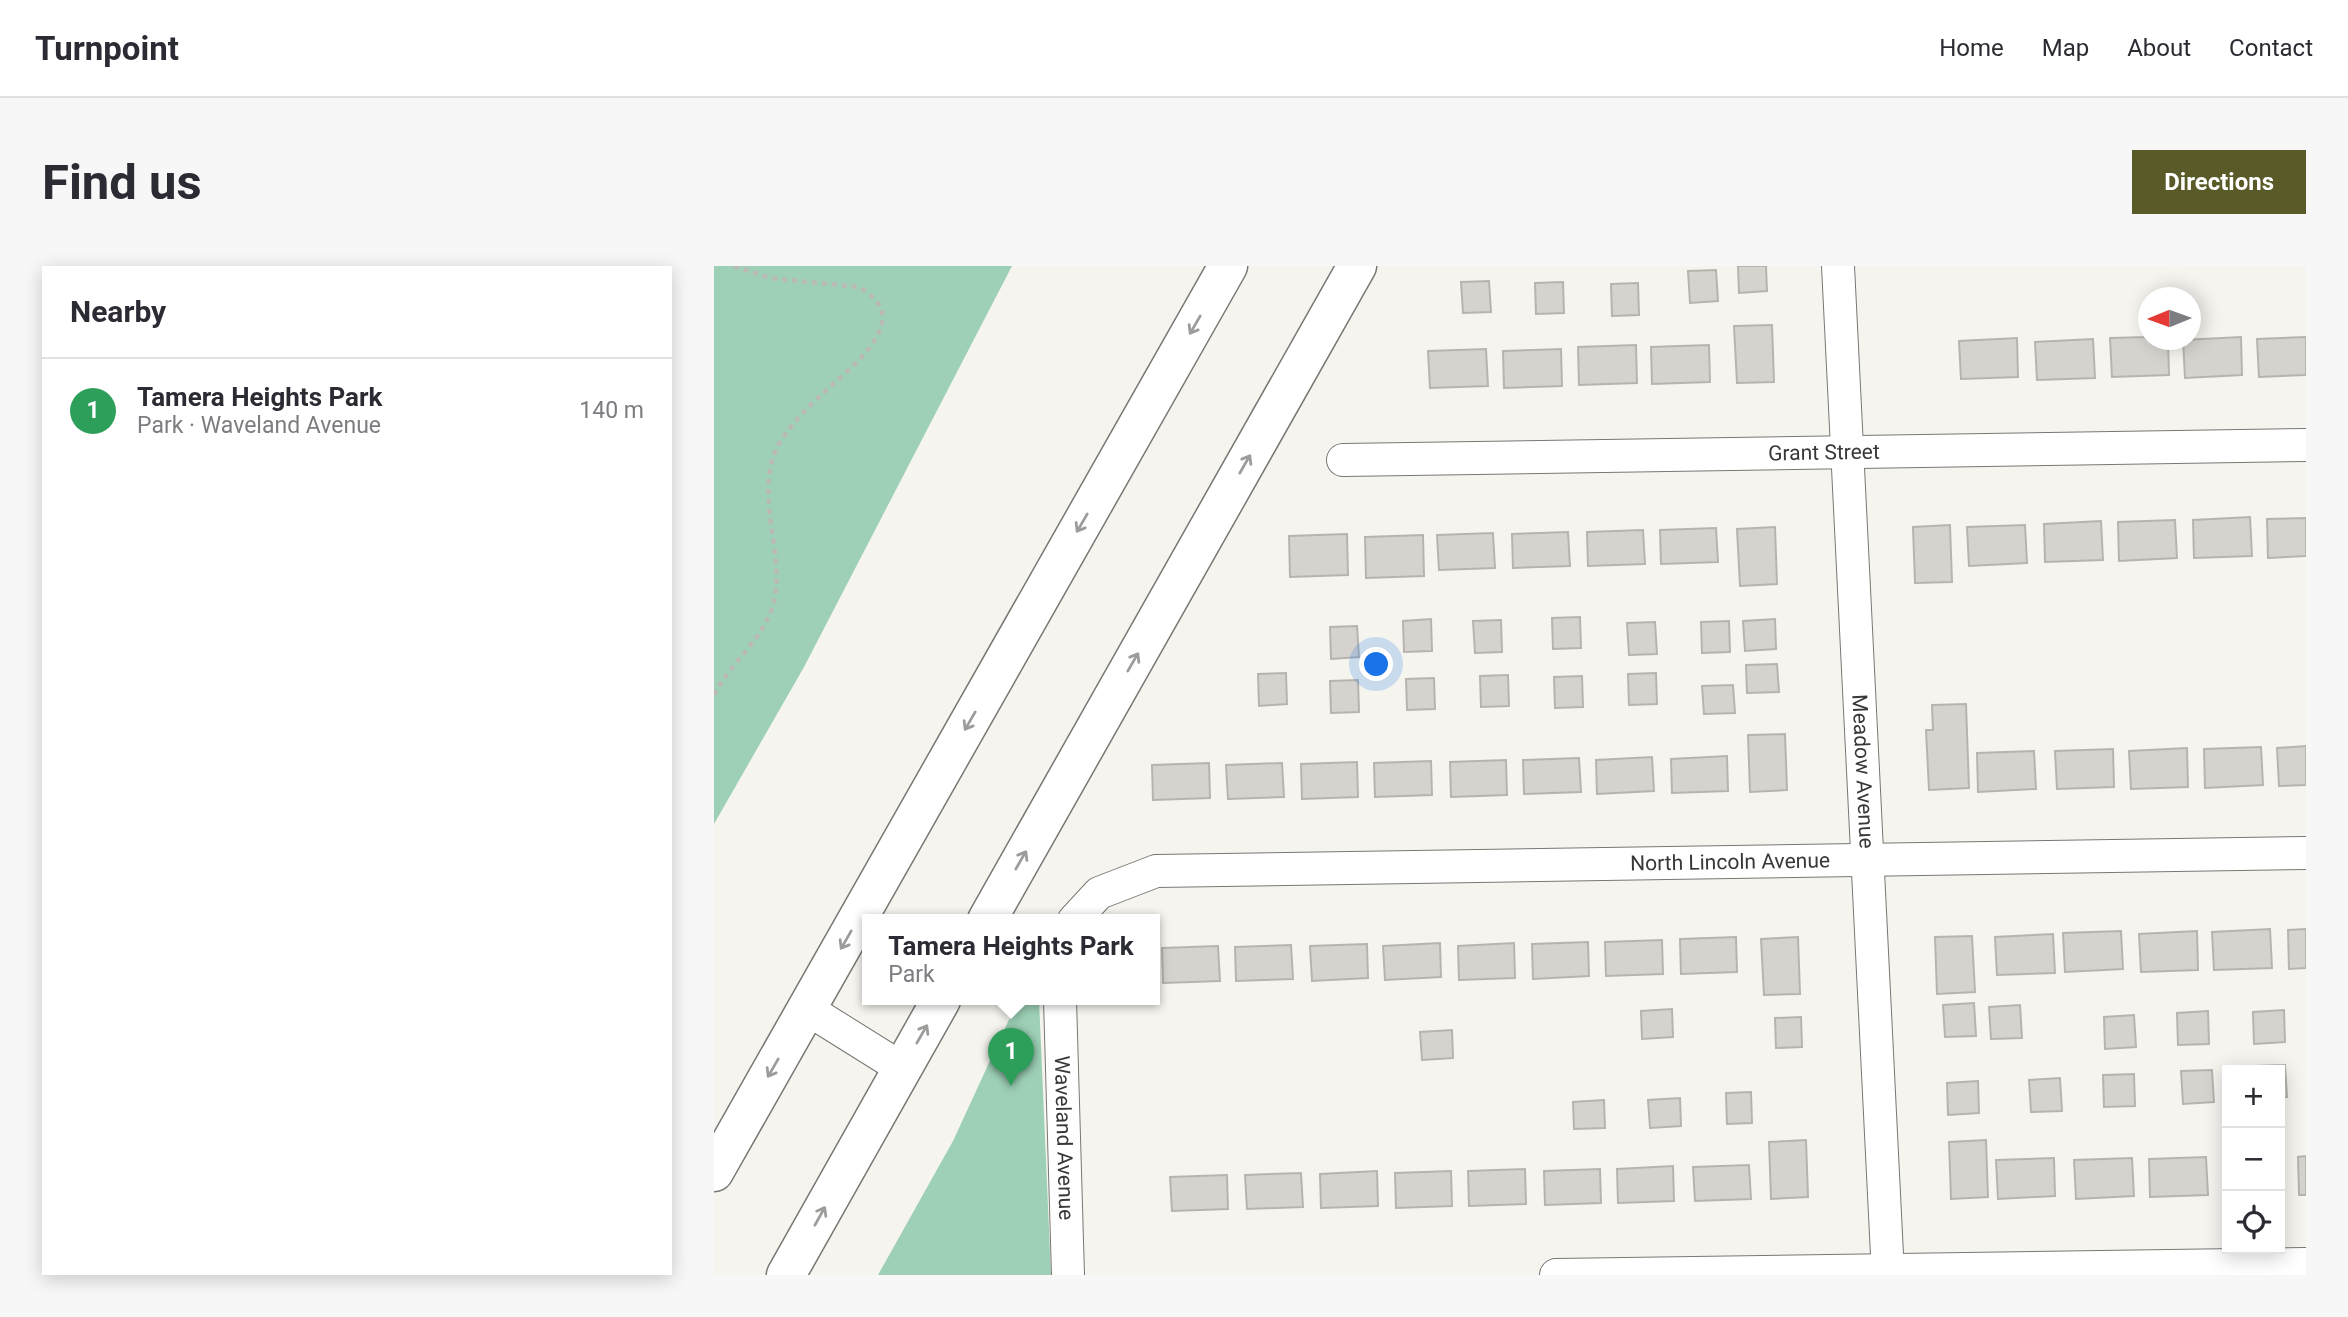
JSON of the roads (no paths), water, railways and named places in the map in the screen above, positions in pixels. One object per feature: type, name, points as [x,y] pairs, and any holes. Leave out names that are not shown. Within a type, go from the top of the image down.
[{"type":"highway","points":[[714,1172],[1228,266]]},
{"type":"highway","points":[[990,914],[1357,266]]},
{"type":"highway","points":[[786,1275],[938,1005]]},
{"type":"street","name":"Meadow Avenue","points":[[1838,266],[1888,1272]]},
{"type":"street","name":"Grant Street","points":[[1343,460],[1847,450],[2306,445]]},
{"type":"street","name":"North Lincoln Avenue","points":[[1080,914],[1099,893],[1156,871],[2306,853]]},
{"type":"street","name":"Waveland Avenue","points":[[1059,1005],[1068,1275]]},
{"type":"street","points":[[807,1009],[903,1069]]},
{"type":"street","points":[[1556,1275],[2306,1264]]},
{"type":"place","name":"Tamera Heights Park","points":[[1011,1086]]}]
